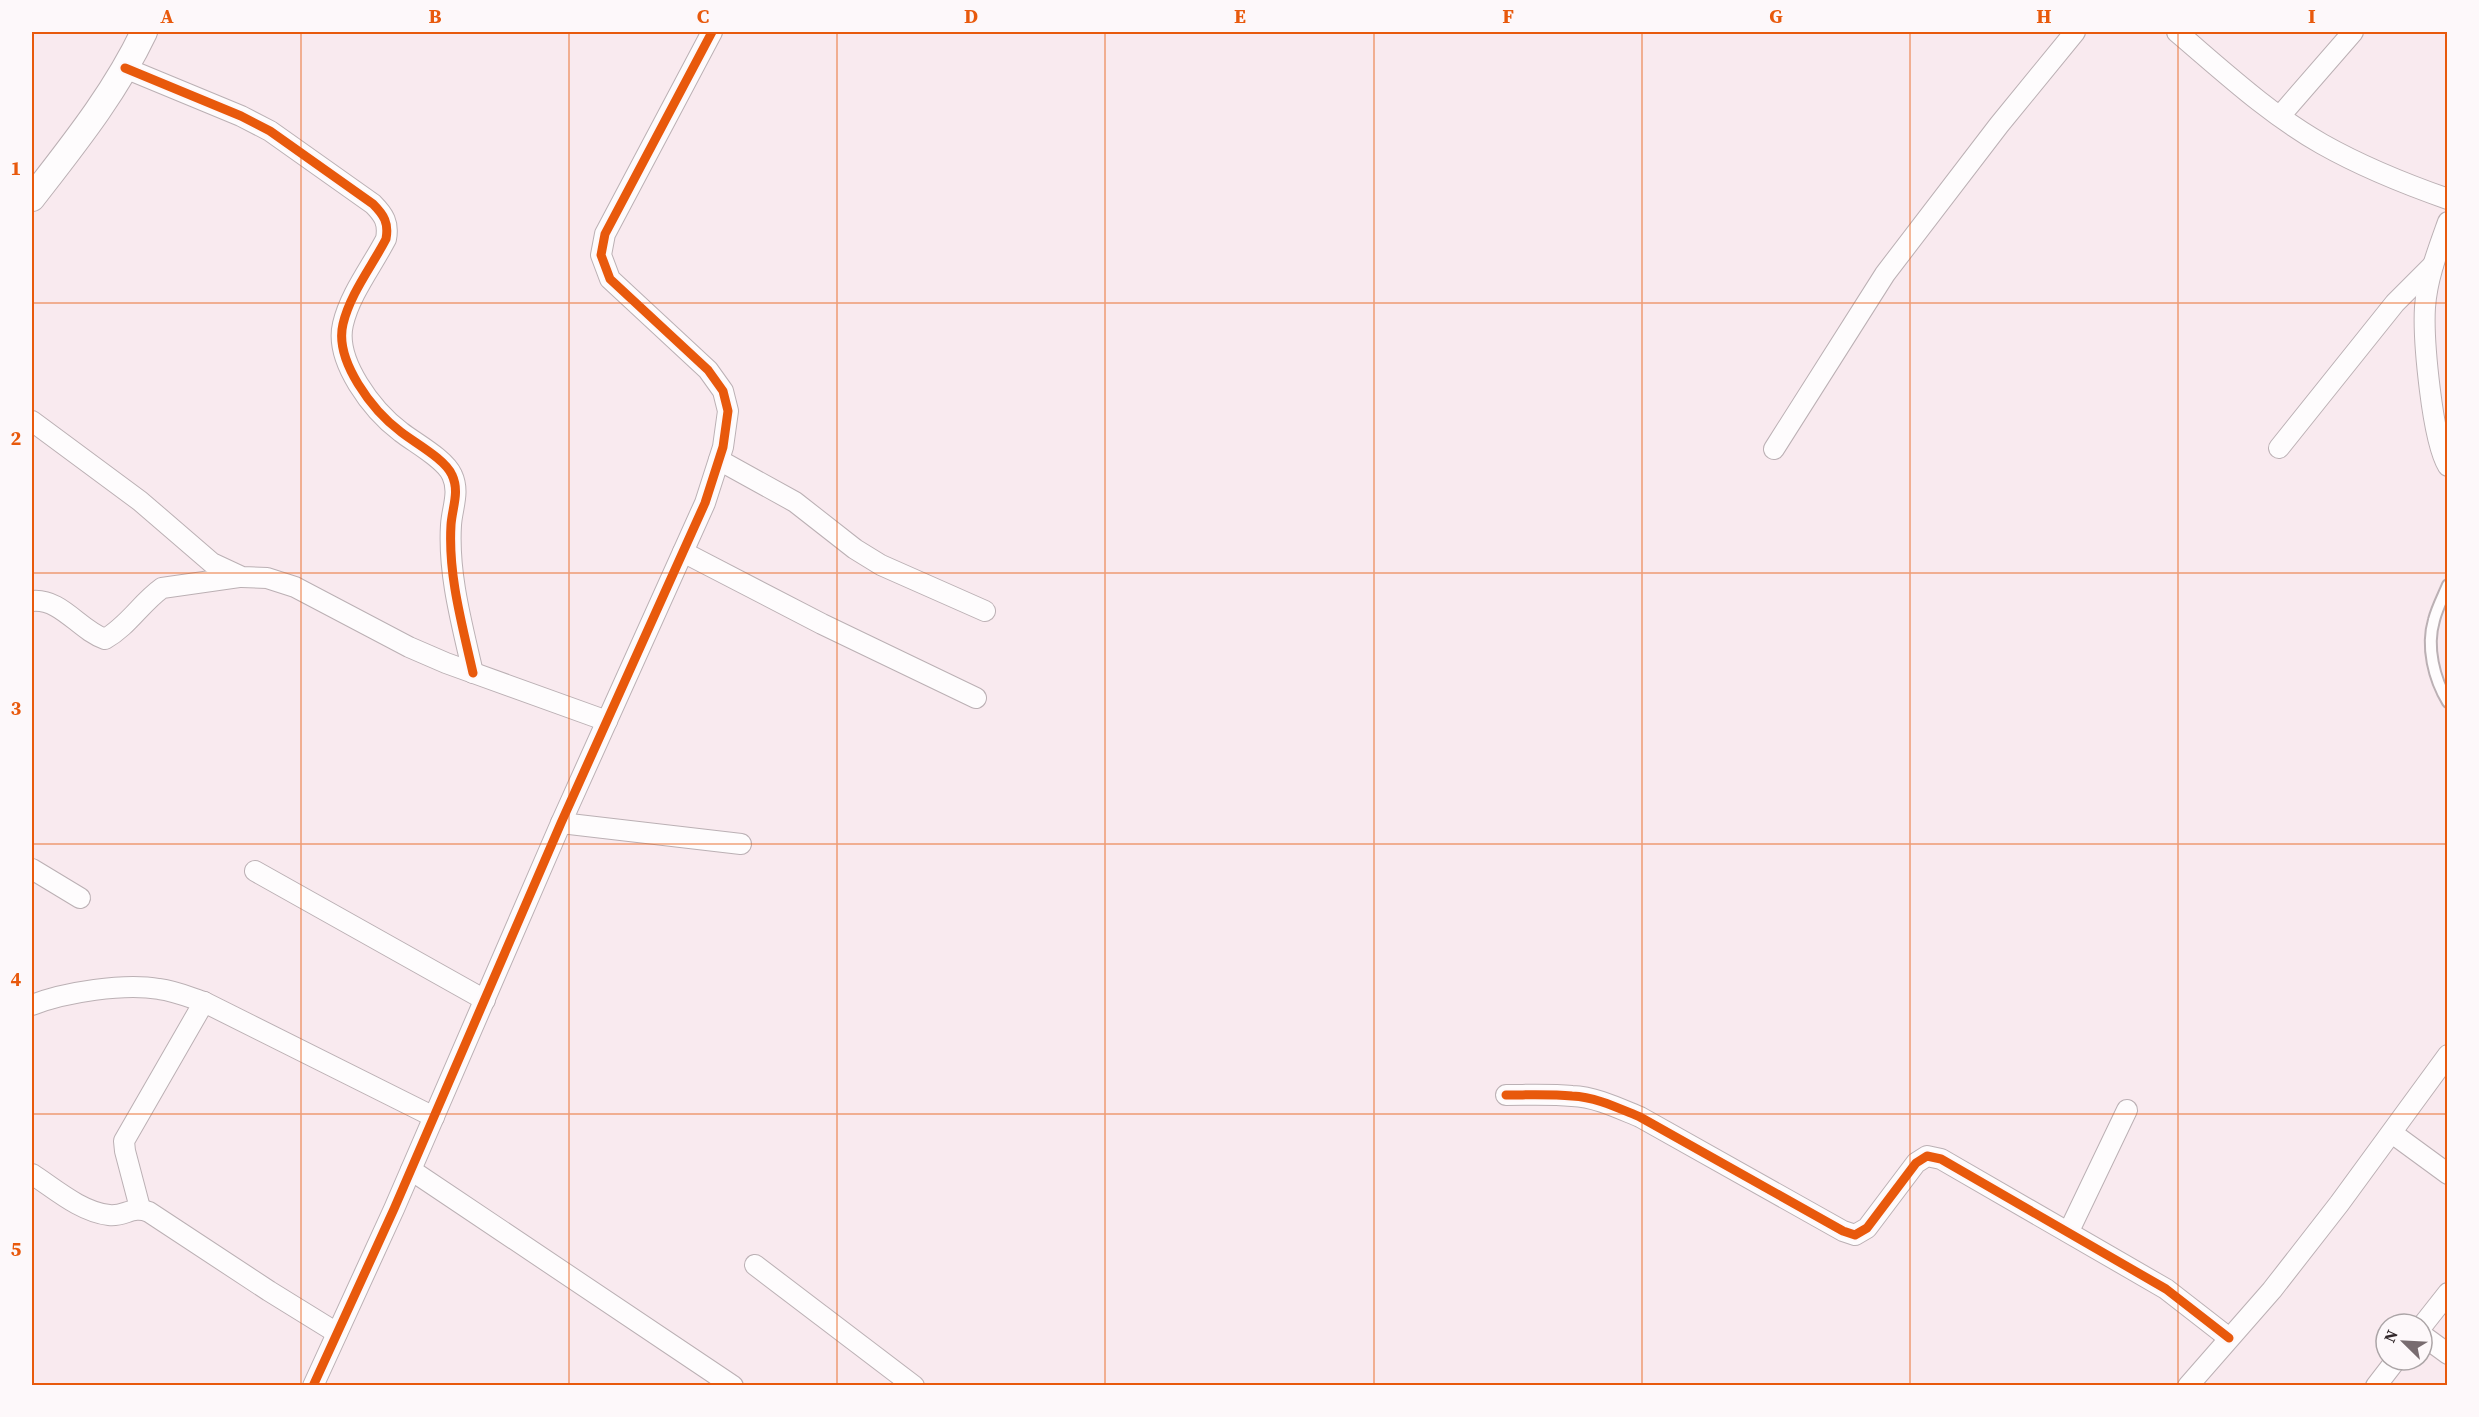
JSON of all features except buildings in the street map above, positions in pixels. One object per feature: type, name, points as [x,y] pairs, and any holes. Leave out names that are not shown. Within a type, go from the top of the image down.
[{"type":"street","points":[[32,198],[98,112],[144,32]]},
{"type":"street","points":[[314,1386],[411,1170],[561,823],[705,503],[723,447],[728,411],[723,392],[708,370],[610,279],[601,255],[605,234],[712,32]]},
{"type":"street","points":[[1774,449],[1885,274],[1999,125],[2075,32]]},
{"type":"street","points":[[2177,32],[2280,116],[2320,143],[2364,165],[2448,199]]},
{"type":"street","points":[[2280,116],[2354,32]]},
{"type":"street","points":[[125,68],[241,116],[270,131],[373,204],[382,213],[388,227],[386,239],[351,302],[342,325],[344,352],[372,405],[385,420],[444,464],[452,475],[456,488],[451,520],[451,561],[473,673]]},
{"type":"street","points":[[2448,222],[2433,265],[2425,307],[2429,375],[2436,429],[2448,466]]},
{"type":"street","points":[[2279,448],[2395,303],[2433,265]]},
{"type":"street","points":[[32,421],[140,501],[212,563],[242,576]]},
{"type":"street","points":[[719,460],[795,502],[855,549],[881,565],[985,611]]},
{"type":"street","points":[[683,552],[822,624],[976,698]]},
{"type":"street","points":[[32,601],[52,604],[95,636],[105,639],[116,633],[152,595],[162,588],[242,576],[267,578],[295,587],[409,647],[473,673],[607,721]]},
{"type":"street","points":[[561,823],[741,844]]},
{"type":"street","points":[[32,869],[80,897]]},
{"type":"street","points":[[255,871],[484,1000]]},
{"type":"street","points":[[32,1005],[47,999],[112,989],[157,988],[177,992],[204,1002],[434,1117]]},
{"type":"street","points":[[204,1002],[124,1141],[140,1208],[338,1333]]},
{"type":"street","points":[[2188,1386],[2272,1290],[2392,1133],[2448,1055]]},
{"type":"street","points":[[1506,1095],[1574,1096],[1598,1100],[1618,1108],[1660,1128],[1843,1231],[1855,1235],[1867,1228],[1916,1163],[1927,1156],[1941,1159],[1964,1170],[2166,1289],[2229,1338]]},
{"type":"street","points":[[2069,1231],[2127,1110]]},
{"type":"street","points":[[2392,1133],[2448,1174]]},
{"type":"street","points":[[411,1170],[733,1386]]},
{"type":"street","points":[[32,1174],[71,1200],[100,1213],[112,1216],[140,1208]]},
{"type":"street","points":[[755,1265],[914,1386]]},
{"type":"street","points":[[2433,1312],[2448,1293]]},
{"type":"street","points":[[2434,1344],[2448,1354]]},
{"type":"street","points":[[2376,1386],[2387,1372]]},
{"type":"lane","points":[[2448,585],[2433,622],[2431,651],[2440,688],[2448,702]]},
{"type":"cycle path","points":[[313,1386],[394,1209],[561,823],[705,503],[723,447],[728,411],[723,391],[708,370],[610,279],[601,255],[605,234],[712,32]]},
{"type":"cycle path","points":[[125,68],[241,116],[270,131],[373,204],[383,216],[387,228],[386,239],[346,313],[342,338],[344,354],[358,384],[379,411],[401,432],[443,463],[452,475],[455,488],[451,525],[452,562],[457,599],[473,673]]},
{"type":"cycle path","points":[[1506,1095],[1581,1097],[1640,1117],[1843,1231],[1855,1235],[1867,1228],[1916,1163],[1927,1156],[1941,1159],[2166,1289],[2229,1338]]}]
